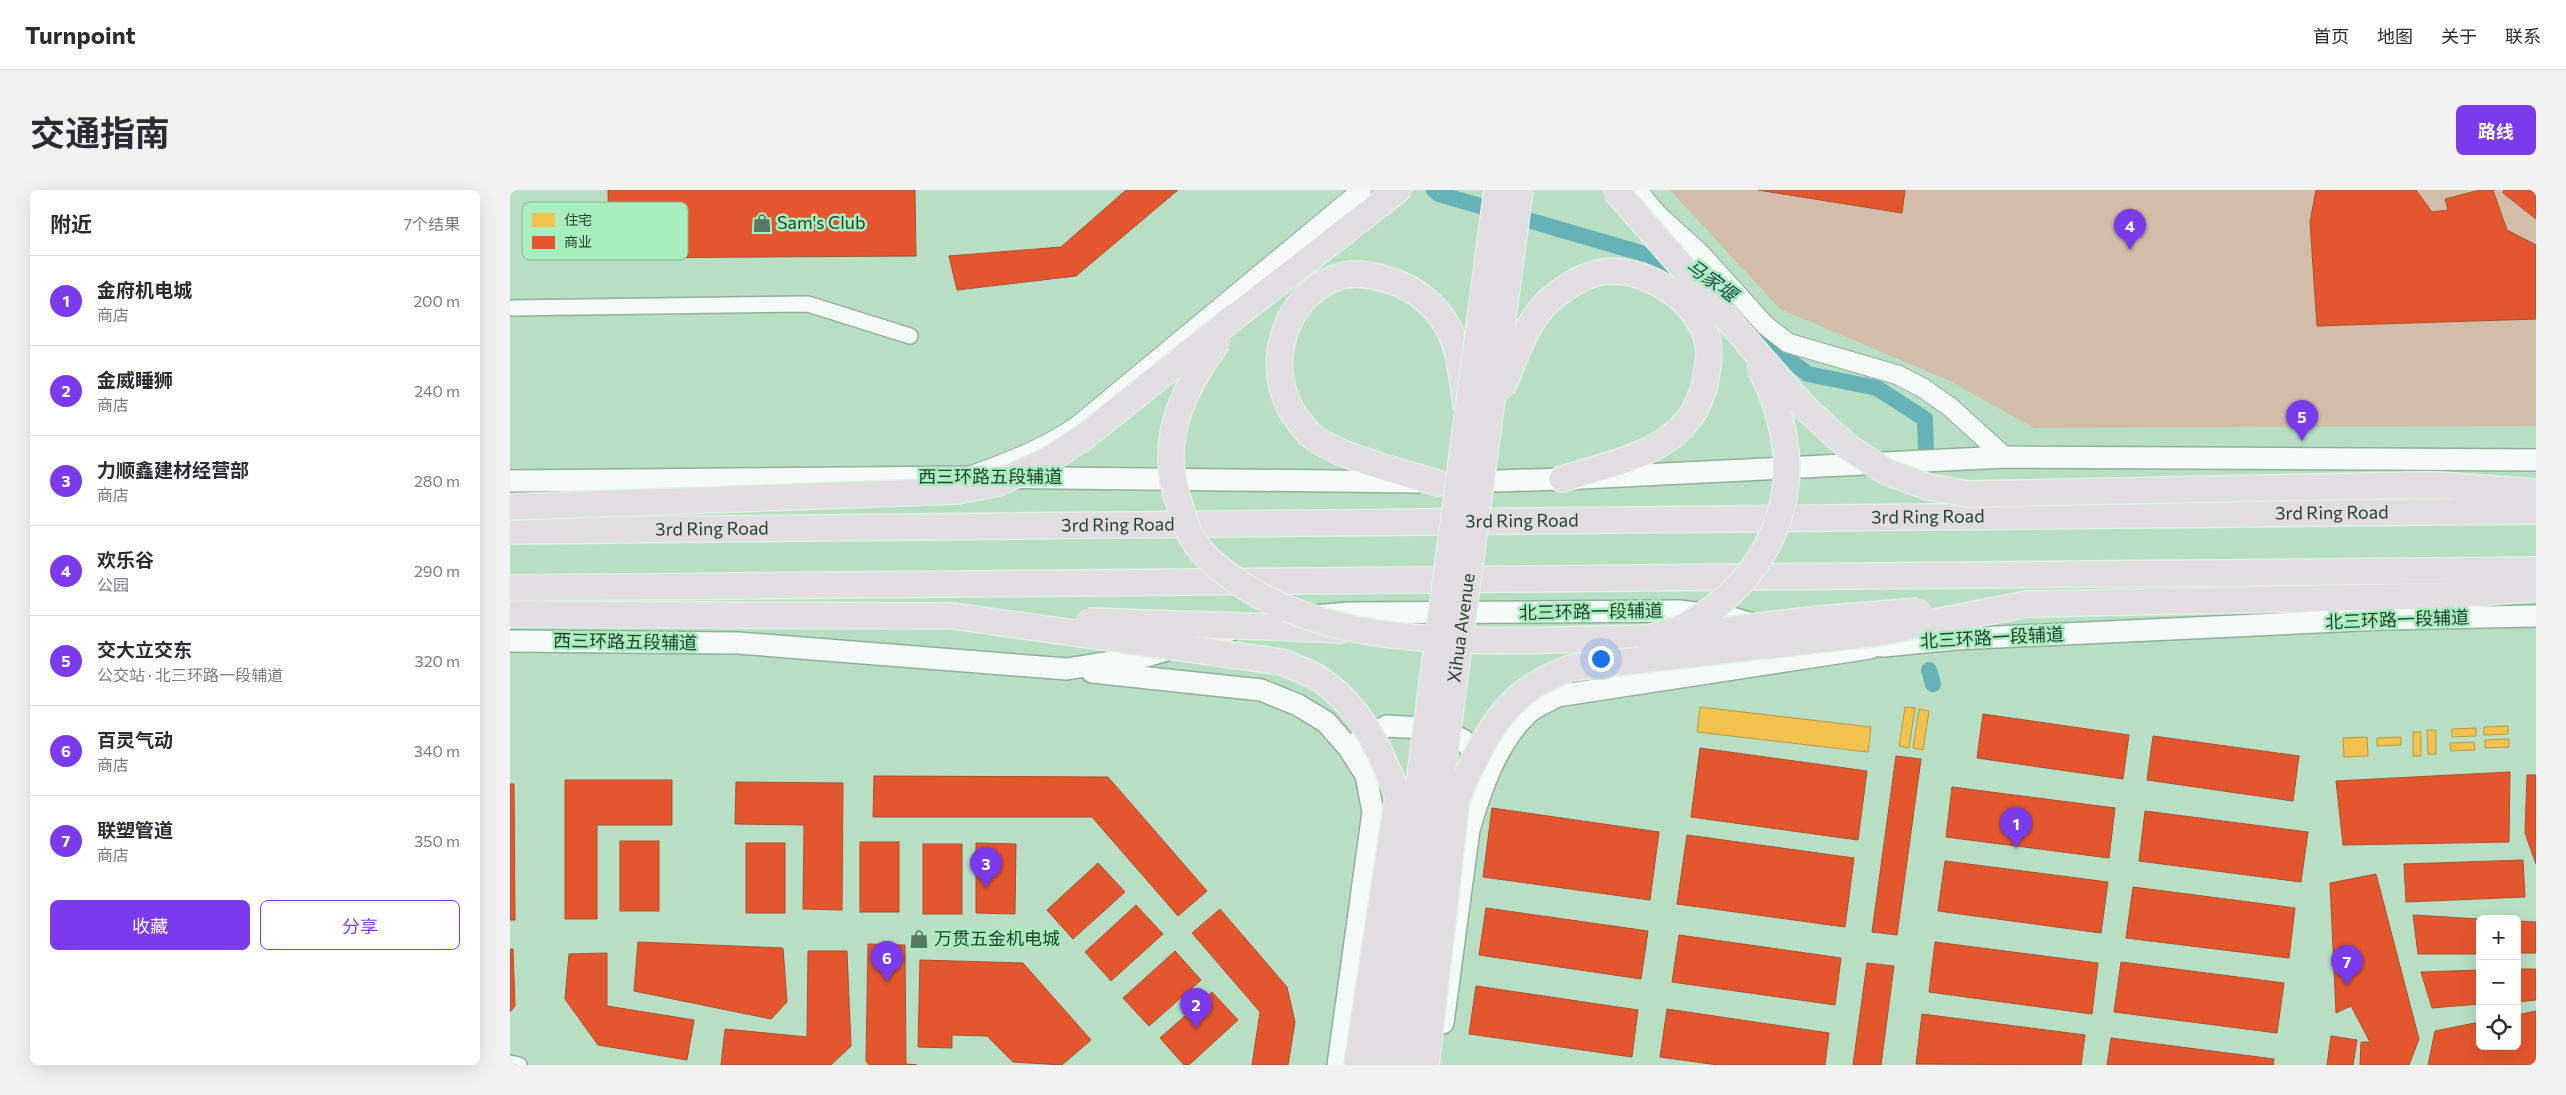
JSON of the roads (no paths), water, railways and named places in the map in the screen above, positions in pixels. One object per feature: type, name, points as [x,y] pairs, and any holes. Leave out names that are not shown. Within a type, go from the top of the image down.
[{"type":"highway","points":[[510,506],[956,491],[998,483],[1049,460],[1084,437],[1398,190]]},
{"type":"highway","name":"Xihua Avenue","points":[[1479,414],[1497,190]]},
{"type":"highway","name":"Xihua Avenue","points":[[1382,1065],[1411,921],[1479,414],[1520,190]]},
{"type":"highway","points":[[1615,190],[1804,407],[1848,447],[1887,472],[1929,488],[1968,494],[2014,494],[2438,485],[2536,492]]},
{"type":"highway","points":[[1479,414],[1528,329],[1550,300],[1574,282],[1602,272],[1629,273],[1656,282],[1679,297],[1695,315],[1706,336],[1708,362],[1704,388],[1692,416],[1664,441],[1647,452],[1562,479]]},
{"type":"highway","points":[[1437,482],[1342,452],[1310,435],[1290,410],[1280,383],[1278,355],[1287,325],[1302,301],[1323,284],[1347,275],[1375,276],[1402,285],[1427,300],[1446,324],[1479,414]]},
{"type":"highway","points":[[1648,638],[1689,625],[1721,603],[1741,584],[1760,560],[1773,535],[1784,504],[1787,474],[1785,434],[1776,407],[1762,373],[1718,309]]},
{"type":"highway","points":[[1237,315],[1197,371],[1180,406],[1171,443],[1172,485],[1190,535],[1218,568],[1264,600],[1316,621],[1367,631]]},
{"type":"highway","name":"3rd Ring Road","points":[[510,531],[2536,511]]},
{"type":"highway","points":[[510,588],[2536,570]]},
{"type":"highway","points":[[510,614],[953,616],[1367,631],[1464,641],[1648,638],[1819,619],[2026,604],[2444,596],[2536,588]]},
{"type":"highway","points":[[1418,869],[1457,798],[1472,763],[1511,706],[1534,685],[1570,668],[1878,633],[2026,604]]},
{"type":"highway","points":[[953,616],[1282,662],[1319,679],[1342,696],[1364,722],[1386,764],[1398,796],[1418,869]]},
{"type":"highway","points":[[1357,1065],[1398,796]]},
{"type":"highway","points":[[1426,1065],[1444,892],[1457,798]]},
{"type":"highway","points":[[1411,921],[1435,991]]},
{"type":"highway","points":[[1369,984],[1411,921]]},
{"type":"highway","name":"Xihua Avenue","points":[[1403,1065],[1411,921]]},
{"type":"main road","points":[[1562,479],[2005,457],[2536,460]]},
{"type":"main road","name":"西三环路五段辅道","points":[[510,481],[970,476],[1437,482],[1562,479]]},
{"type":"main road","name":"北三环路一段辅道","points":[[1452,614],[1679,611],[1729,617],[1777,631],[1822,640],[1884,646],[1955,639],[2372,620],[2536,616]]},
{"type":"main road","name":"西三环路五段辅道","points":[[510,641],[738,643],[1067,670],[1146,656],[1254,622],[1348,613],[1452,614]]},
{"type":"main road","points":[[1437,1065],[1469,830],[1490,769],[1508,737],[1528,713],[1557,696],[1884,646]]},
{"type":"main road","points":[[1067,670],[1261,690],[1298,705],[1326,722],[1348,747],[1366,775],[1373,812],[1338,1065]]},
{"type":"main road","points":[[1348,747],[1387,726],[1439,729],[1463,740],[1490,769]]},
{"type":"street","points":[[970,476],[1023,457],[1050,444],[1076,427],[1362,190]]},
{"type":"street","points":[[1637,190],[1658,215],[1700,253],[1765,325],[1788,343],[1898,376],[1923,388],[1950,407],[2005,457]]},
{"type":"street","points":[[510,308],[808,304],[910,336]]},
{"type":"street","points":[[510,1063],[519,1065]]},
{"type":"waterway","name":"马家堰","points":[[1434,190],[1439,194],[1641,253],[1692,290]]},
{"type":"waterway","name":"马家堰","points":[[1746,329],[1808,374],[1877,388],[1925,419],[1926,449]]},
{"type":"waterway","name":"马家堰","points":[[1929,670],[1933,684]]},
{"type":"place","name":"Sam's Club","points":[[762,223]]},
{"type":"place","name":"欢乐谷","points":[[2130,250]]},
{"type":"place","name":"交大立交东","points":[[2302,441]]},
{"type":"place","name":"金府机电城","points":[[2016,848]]},
{"type":"place","name":"力顺鑫建材经营部","points":[[986,888]]},
{"type":"place","name":"万贯五金机电城","points":[[919,939]]},
{"type":"place","name":"百灵气动","points":[[887,982]]},
{"type":"place","name":"联塑管道","points":[[2347,986]]},
{"type":"place","name":"金威睡狮","points":[[1196,1029]]}]
